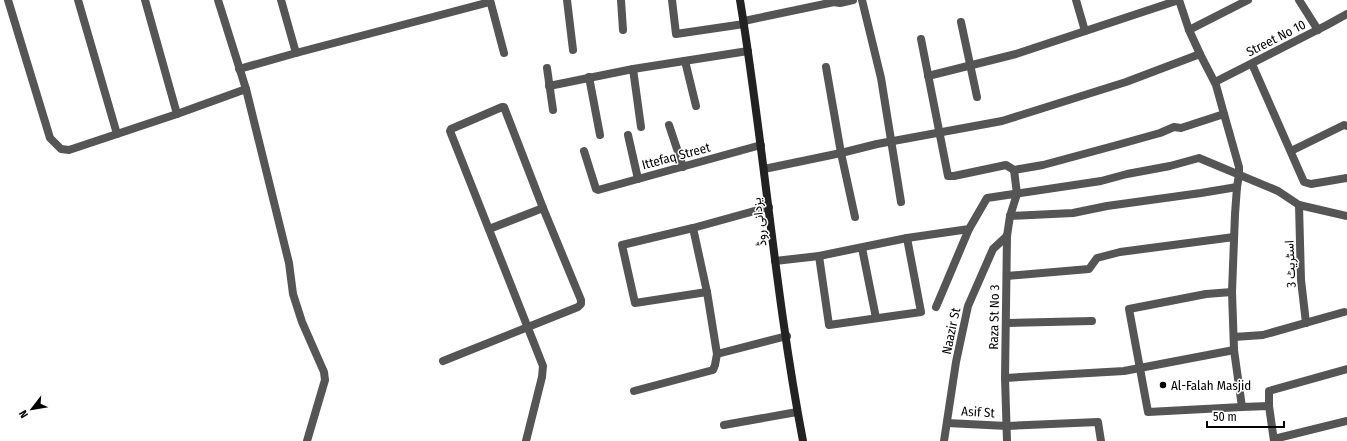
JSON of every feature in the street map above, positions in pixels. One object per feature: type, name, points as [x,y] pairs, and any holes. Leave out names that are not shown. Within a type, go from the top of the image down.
[{"type":"street","points":[[8,0],[50,138],[60,149],[70,150],[246,89]]},
{"type":"street","points":[[78,0],[117,134]]},
{"type":"street","points":[[145,0],[177,114]]},
{"type":"street","points":[[218,0],[246,89],[288,263],[293,294],[302,322],[324,372],[325,380],[307,441]]},
{"type":"street","points":[[281,0],[296,52]]},
{"type":"street","points":[[567,0],[573,50]]},
{"type":"street","points":[[621,0],[624,30]]},
{"type":"street","points":[[672,0],[676,34],[744,23],[834,2],[840,3],[853,0]]},
{"type":"street","name":"یزدانی روڈ","points":[[740,0],[761,145],[775,261],[803,441]]},
{"type":"street","points":[[862,0],[881,78],[901,202]]},
{"type":"street","points":[[1076,0],[1086,32]]},
{"type":"street","points":[[928,76],[1016,54],[1179,0],[1189,30],[1215,82],[1239,167],[1232,292],[1234,350],[1242,407]]},
{"type":"street","points":[[1189,30],[1248,0]]},
{"type":"street","points":[[1298,0],[1318,30]]},
{"type":"street","points":[[239,69],[296,52],[490,1],[504,53]]},
{"type":"street","name":"Street No 10","points":[[1215,82],[1347,14]]},
{"type":"street","points":[[961,22],[977,97]]},
{"type":"street","points":[[921,39],[948,176],[1006,165],[1014,170],[1043,165],[1160,133],[1174,127],[1181,128],[1224,114]]},
{"type":"street","points":[[549,86],[633,69],[748,51]]},
{"type":"street","points":[[764,169],[890,141],[1002,121],[1126,82],[1200,54]]},
{"type":"street","points":[[686,61],[696,106]]},
{"type":"street","points":[[1252,64],[1304,182],[1311,184],[1347,178]]},
{"type":"street","points":[[826,66],[841,153],[855,217]]},
{"type":"street","points":[[547,68],[553,110]]},
{"type":"street","points":[[633,69],[641,127]]},
{"type":"street","points":[[589,77],[600,135]]},
{"type":"street","points":[[443,361],[529,327],[578,307],[581,304],[581,300],[505,110],[502,107],[450,129],[529,327],[543,366],[542,378],[526,441]]},
{"type":"street","points":[[669,125],[683,167]]},
{"type":"street","points":[[1290,151],[1344,125],[1347,126]]},
{"type":"street","points":[[628,135],[638,179]]},
{"type":"street","name":"Ittefaq Street","points":[[584,151],[597,190],[761,145]]},
{"type":"street","points":[[936,307],[969,229],[986,198],[1101,182],[1127,174],[1170,166],[1199,158],[1278,191],[1299,205],[1347,216]]},
{"type":"street","points":[[1014,170],[1017,194]]},
{"type":"street","points":[[1010,216],[1073,213],[1107,206],[1237,187]]},
{"type":"street","name":"Raza St No 3","points":[[1007,441],[1005,378],[1007,236],[1010,216],[1017,194]]},
{"type":"street","name":"اسٹریٹ 3","points":[[1299,205],[1301,280],[1306,323]]},
{"type":"street","points":[[707,292],[635,303],[622,245],[693,228],[769,207]]},
{"type":"street","points":[[490,229],[543,208]]},
{"type":"street","points":[[634,391],[713,370],[715,365],[717,354],[707,292],[693,228]]},
{"type":"street","points":[[775,261],[819,256],[907,238],[969,229]]},
{"type":"street","name":"Naazir St","points":[[944,441],[956,362],[968,306],[993,250],[1007,236]]},
{"type":"street","points":[[1007,276],[1089,269],[1097,258],[1120,252],[1234,237]]},
{"type":"street","points":[[819,256],[830,325],[920,312],[907,238]]},
{"type":"street","points":[[862,248],[876,318]]},
{"type":"street","points":[[1232,292],[1206,294],[1129,309],[1148,412],[1269,406]]},
{"type":"street","points":[[1234,337],[1263,335],[1344,312]]},
{"type":"street","points":[[1006,323],[1092,321]]},
{"type":"street","points":[[717,354],[786,336]]},
{"type":"street","points":[[1005,378],[1124,371],[1234,350]]},
{"type":"street","points":[[1347,369],[1269,391],[1269,406],[1274,440],[1347,421]]},
{"type":"street","points":[[724,425],[798,412]]},
{"type":"street","name":"Asif St","points":[[947,423],[1007,426],[1098,422],[1101,441]]},
{"type":"place","name":"Al-Falah Masjid","points":[[1163,385]]}]
